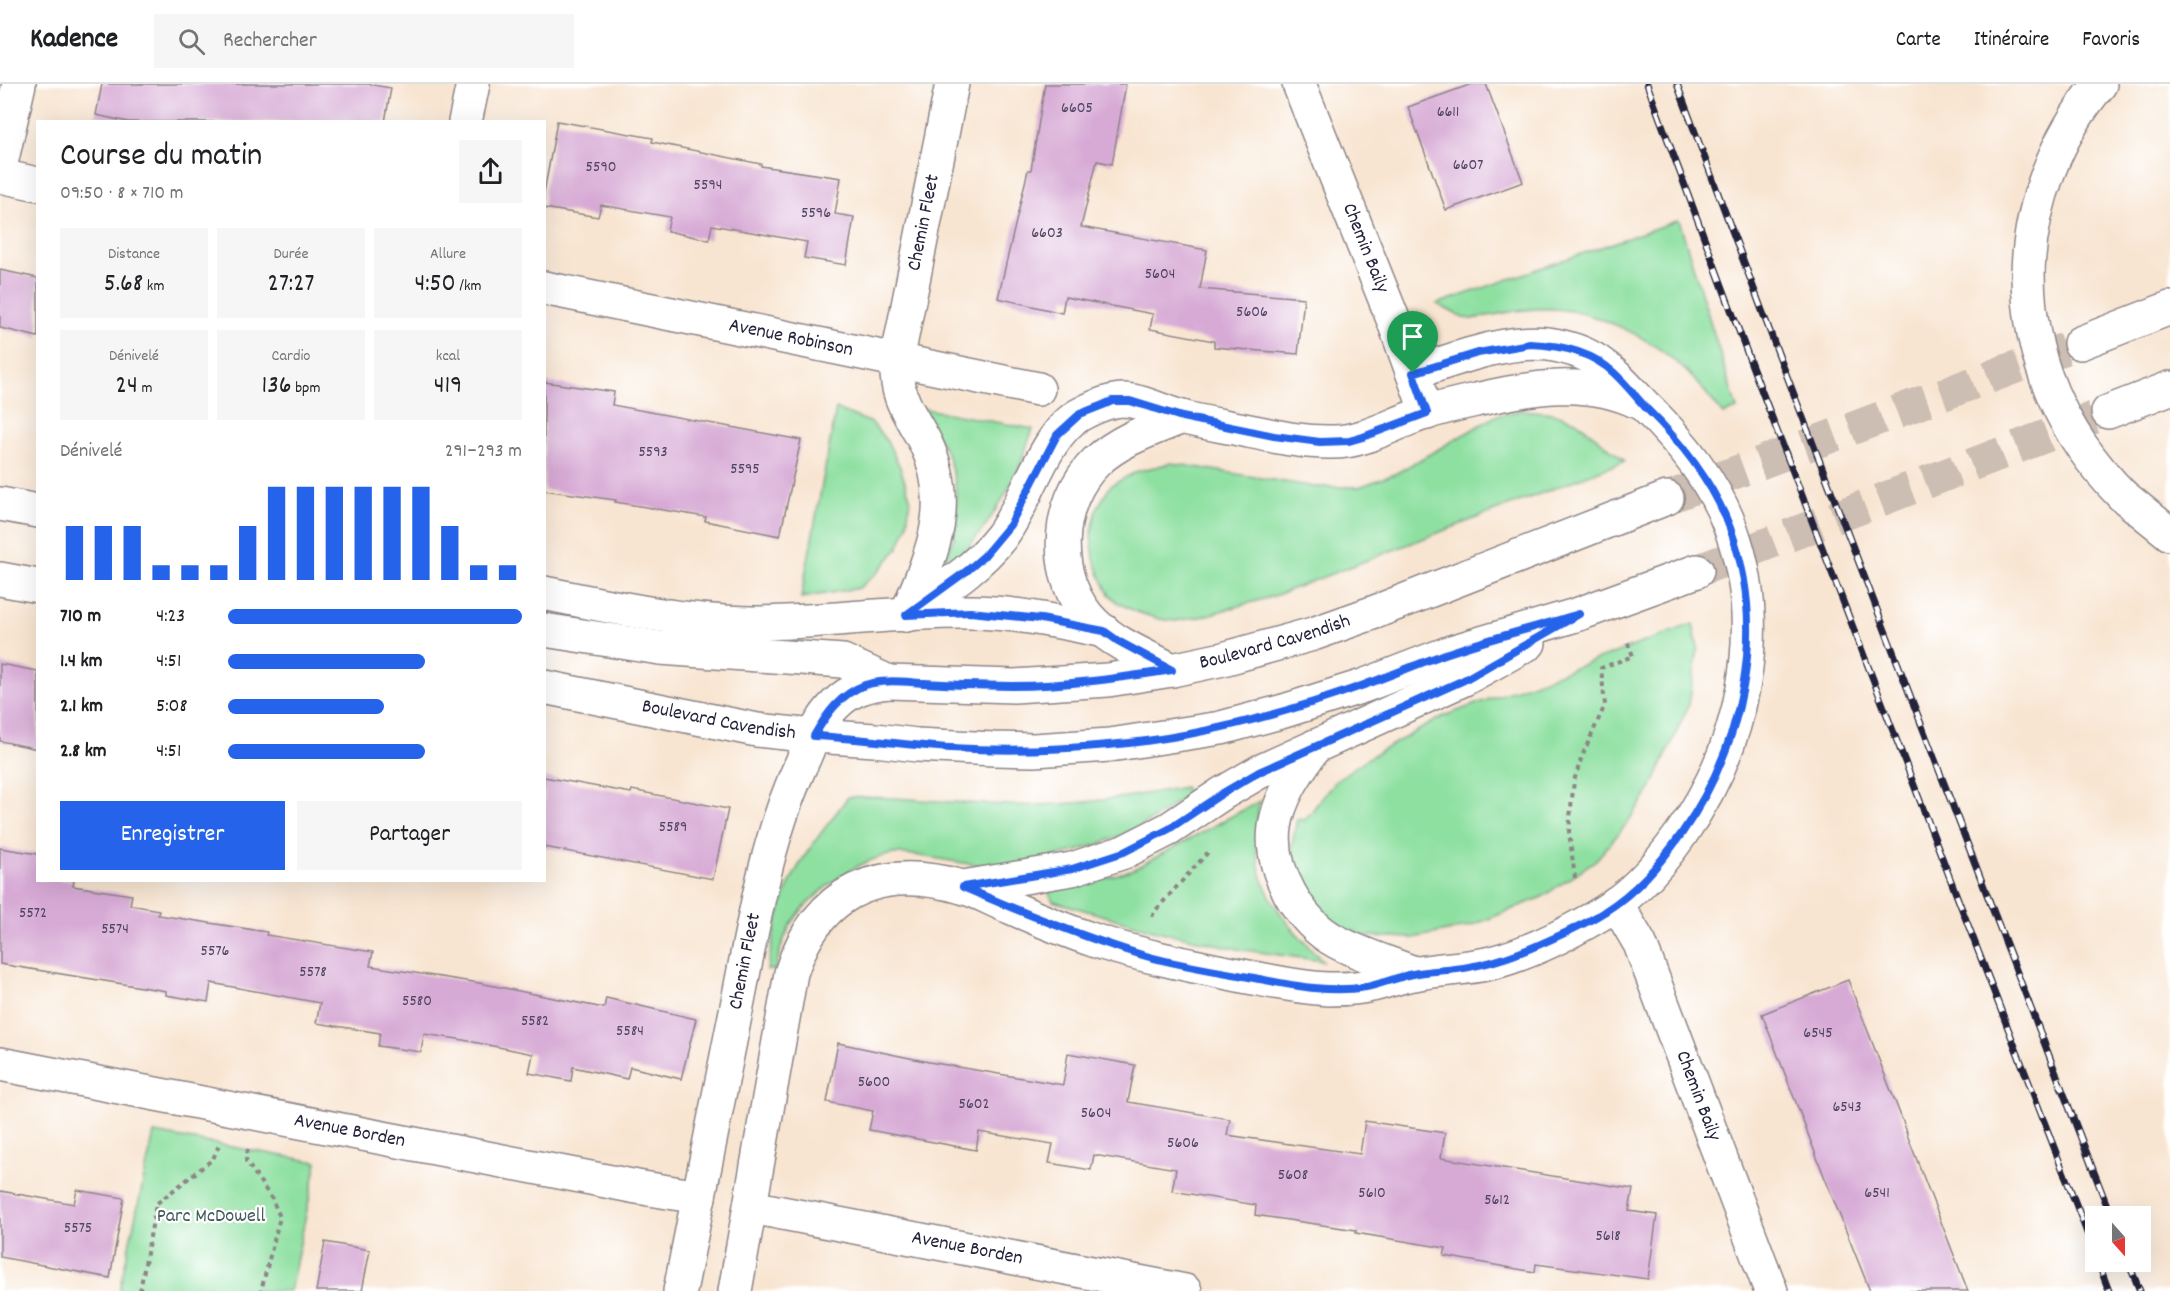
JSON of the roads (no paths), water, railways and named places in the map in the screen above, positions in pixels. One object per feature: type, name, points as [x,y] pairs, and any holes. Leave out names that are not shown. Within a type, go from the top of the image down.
[{"type":"main road","points":[[0,168],[19,84]]},
{"type":"main road","points":[[465,120],[473,84]]},
{"type":"main road","name":"Chemin Fleet","points":[[906,615],[931,556],[939,521],[940,504],[937,472],[932,458],[898,392],[897,361],[952,84]]},
{"type":"main road","name":"Chemin Baily","points":[[1299,84],[1427,413]]},
{"type":"main road","points":[[2100,84],[2080,109],[2057,150],[2040,200],[2029,253],[2032,326],[2044,373],[2074,437],[2087,456],[2122,495],[2170,534]]},
{"type":"main road","points":[[0,176],[36,183]]},
{"type":"main road","name":"Avenue Robinson","points":[[546,288],[1038,389]]},
{"type":"main road","points":[[2080,343],[2170,308]]},
{"type":"main road","points":[[735,1291],[791,973],[797,954],[812,928],[834,903],[880,880],[912,879],[963,887],[1037,919],[1142,955],[1179,964],[1326,989],[1365,987],[1414,974],[1468,967],[1518,954],[1590,920],[1616,903],[1658,865],[1689,823],[1711,784],[1737,717],[1747,660],[1747,603],[1741,565],[1723,509],[1696,465],[1665,425],[1611,370],[1597,360],[1564,348],[1546,344],[1530,344],[1478,353],[1413,373]]},
{"type":"main road","points":[[906,615],[968,570],[999,540],[1019,510],[1057,435],[1070,421],[1112,401],[1130,401],[1182,417],[1290,439],[1334,442],[1363,437],[1427,413],[1509,392],[1551,387],[1603,390],[1625,396],[1644,406]]},
{"type":"main road","points":[[2108,412],[2170,388]]},
{"type":"main road","points":[[1172,670],[1118,641],[1104,631],[1083,609],[1068,576],[1063,540],[1068,506],[1086,474],[1110,451],[1124,442],[1182,417]]},
{"type":"main road","name":"Boulevard Cavendish","points":[[546,630],[660,648],[843,660],[889,682],[1026,685],[1108,680],[1172,670],[1257,651],[1313,634],[1667,498]]},
{"type":"main road","points":[[0,504],[36,511]]},
{"type":"main road","name":"Boulevard Cavendish","points":[[546,687],[742,727],[814,736],[953,748],[1034,750],[1110,745],[1186,735],[1284,711],[1363,686],[1451,652],[1579,614],[1697,571]]},
{"type":"main road","points":[[0,579],[36,586]]},
{"type":"main road","points":[[546,593],[630,609],[749,623],[970,612],[1041,619],[1104,631]]},
{"type":"main road","points":[[963,887],[1072,869],[1124,852],[1169,829],[1259,772],[1464,680],[1579,614]]},
{"type":"main road","name":"Chemin Fleet","points":[[680,1291],[759,892],[784,802],[814,736],[825,718],[844,696],[866,685],[889,682]]},
{"type":"main road","points":[[1316,746],[1296,774],[1287,792],[1275,829],[1278,864],[1284,882],[1292,898],[1318,929],[1337,942],[1414,974]]},
{"type":"main road","name":"Chemin Baily","points":[[1616,903],[1640,944],[1771,1291]]},
{"type":"main road","name":"Avenue Borden","points":[[0,1064],[699,1197]]},
{"type":"main road","name":"Avenue Borden","points":[[751,1207],[1185,1291]]},
{"type":"tunnel","points":[[1667,498],[2080,343]]},
{"type":"tunnel","points":[[1697,571],[2108,412]]},
{"type":"railway","points":[[1647,84],[1752,366],[2085,1228]]},
{"type":"railway","points":[[1677,84],[1778,353],[2107,1206]]},
{"type":"railway","points":[[2102,1272],[2109,1291]]},
{"type":"railway","points":[[2132,1272],[2140,1291]]},
{"type":"park label","name":"Parc McDowell","points":[[211,1217]]}]
